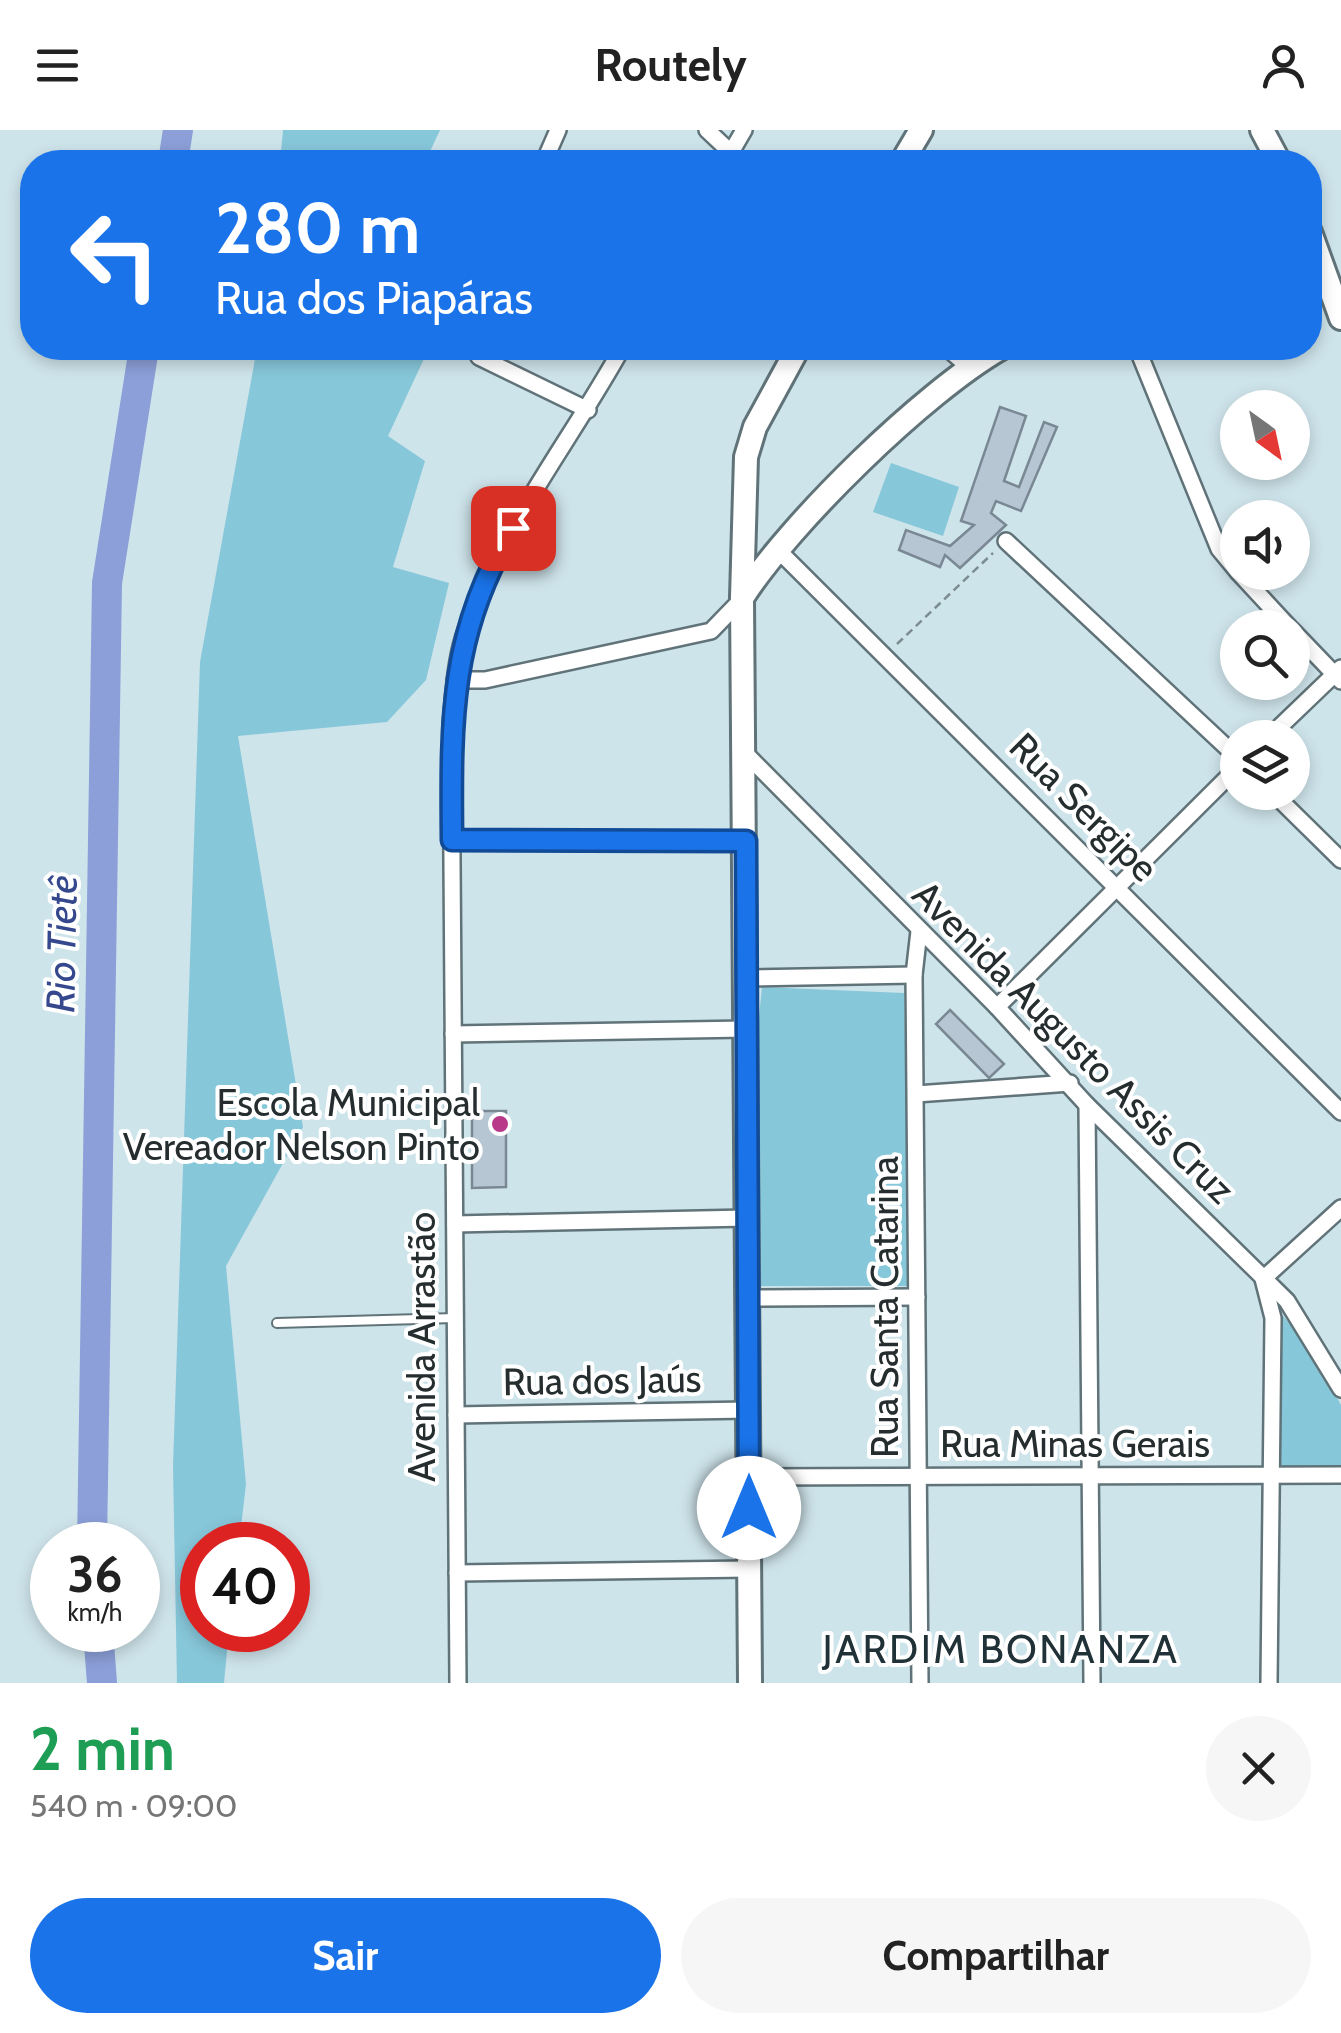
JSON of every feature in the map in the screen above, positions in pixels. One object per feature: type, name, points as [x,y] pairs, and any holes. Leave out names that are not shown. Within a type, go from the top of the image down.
[{"type":"street","points":[[707,130],[724,150]]},
{"type":"street","points":[[1322,265],[1341,318]]},
{"type":"street","points":[[491,360],[588,410]]},
{"type":"street","name":"Avenida Arrastão","points":[[458,1683],[452,840],[455,680],[462,643],[497,554],[615,360]]},
{"type":"street","points":[[750,1683],[742,598],[746,457],[755,427],[791,360]]},
{"type":"street","points":[[962,360],[970,367]]},
{"type":"street","points":[[455,680],[485,680],[711,631],[778,550],[868,457],[981,360]]},
{"type":"street","points":[[1142,360],[1220,546]]},
{"type":"street","points":[[1006,541],[1220,741]]},
{"type":"street","name":"Rua Sergipe","points":[[778,550],[1341,1112]]},
{"type":"street","points":[[1255,590],[1273,610]]},
{"type":"street","points":[[1288,720],[1339,674],[1310,647]]},
{"type":"street","name":"Avenida Augusto Assis Cruz","points":[[745,753],[997,1007],[1087,1105],[1263,1279],[1299,1318],[1341,1390]]},
{"type":"street","points":[[997,1007],[1220,784]]},
{"type":"street","points":[[1290,810],[1341,860]]},
{"type":"street","points":[[452,840],[746,841]]},
{"type":"street","name":"Rua Santa Catarina","points":[[920,932],[914,975],[920,1683]]},
{"type":"street","points":[[746,978],[914,975]]},
{"type":"street","points":[[453,1034],[746,1030]]},
{"type":"street","points":[[916,1094],[1070,1083]]},
{"type":"street","points":[[1087,1105],[1092,1683]]},
{"type":"street","points":[[1269,1683],[1273,1318],[1263,1279],[1341,1208]]},
{"type":"street","points":[[455,1224],[747,1218]]},
{"type":"street","points":[[748,1298],[917,1297]]},
{"type":"street","name":"Rua dos Jaús","points":[[456,1416],[748,1410]]},
{"type":"street","name":"Rua Minas Gerais","points":[[749,1477],[1341,1475]]},
{"type":"street","points":[[458,1574],[749,1569]]},
{"type":"lane","points":[[278,1323],[456,1318]]},
{"type":"path","points":[[885,655],[1006,541]]},
{"type":"shaded area","points":[[283,130],[440,130],[431,150],[281,150]]},
{"type":"shaded area","points":[[255,360],[423,360],[388,436],[425,461],[393,567],[449,583],[426,680],[387,722],[238,736],[303,1127],[226,1266],[246,1484],[242,1522],[180,1522],[180,1652],[227,1652],[224,1683],[177,1683],[173,1466],[200,662]]},
{"type":"shaded area","points":[[891,463],[959,487],[943,536],[873,512]]},
{"type":"shaded area","points":[[762,987],[904,993],[910,1286],[761,1286],[758,1027]]},
{"type":"shaded area","points":[[1280,1312],[1313,1353],[1341,1405],[1341,1469],[1276,1472]]},
{"type":"building","points":[[1000,407],[1026,416],[1004,481],[1019,487],[1044,422],[1057,427],[1021,511],[996,501],[991,513],[1006,525],[960,568],[945,555],[940,567],[899,550],[906,530],[950,546],[974,525],[961,521]]},
{"type":"building","points":[[950,1010],[1004,1064],[989,1078],[936,1024]]},
{"type":"building","points":[[472,1111],[506,1111],[506,1187],[472,1188]]},
{"type":"waterway","name":"Rio Tietê","points":[[175,150],[178,130]]},
{"type":"waterway","name":"Rio Tietê","points":[[92,1522],[107,583],[142,360]]},
{"type":"waterway","name":"Rio Tietê","points":[[100,1652],[102,1683]]},
{"type":"place","name":"Escola Municipal Vereador Nelson Pinto","points":[[500,1124]]},
{"type":"district","name":"JARDIM BONANZA","points":[[1001,1648]]},
{"type":"route","points":[[513,528],[497,554],[462,643],[451,724],[452,840],[746,841],[749,1508]]}]
